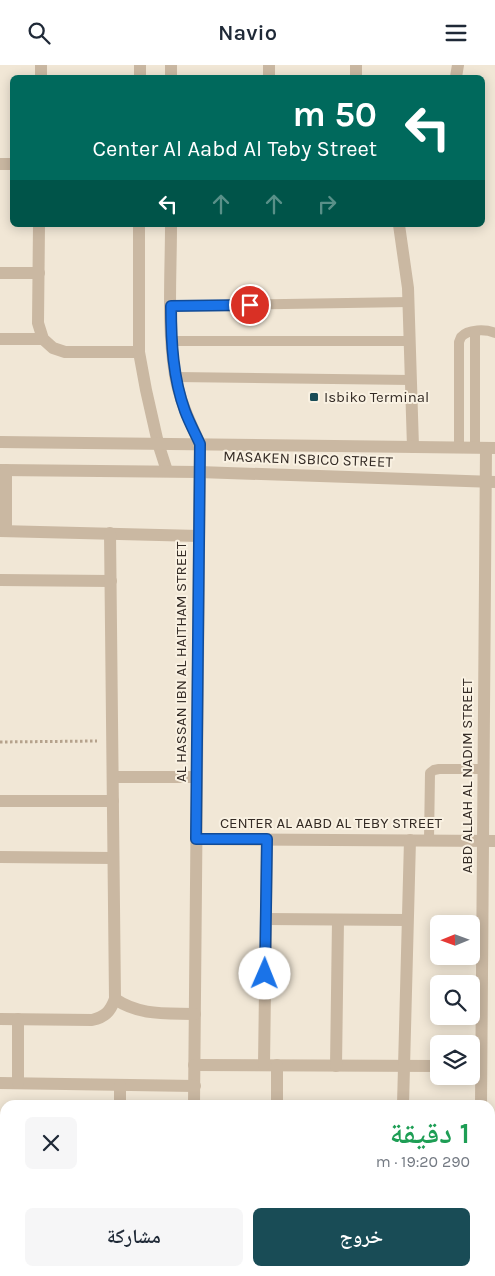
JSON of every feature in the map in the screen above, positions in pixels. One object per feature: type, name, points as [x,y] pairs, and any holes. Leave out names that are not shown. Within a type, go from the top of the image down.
[{"type":"street","points":[[39,227],[38,323],[43,339],[53,348],[65,352],[139,352]]},
{"type":"street","points":[[140,227],[139,352],[158,443],[166,471]]},
{"type":"street","name":"AL HASSAN IBN AL HAITHAM STREET","points":[[171,227],[171,341],[176,377],[185,411],[200,444],[194,1100]]},
{"type":"street","points":[[399,227],[407,273],[409,302],[413,447]]},
{"type":"street","points":[[0,273],[39,273]]},
{"type":"street","points":[[0,339],[43,339]]},
{"type":"street","name":"MASAKEN ISBICO STREET","points":[[0,442],[485,448]]},
{"type":"street","name":"ABD ALLAH AL NADIM STREET","points":[[478,1035],[489,841],[483,769],[490,482],[485,448]]},
{"type":"street","points":[[3,470],[3,531],[199,536]]},
{"type":"street","name":"MASAKEN ISBICO STREET","points":[[3,470],[199,471],[490,482]]},
{"type":"street","points":[[0,1019],[92,1020],[103,1017],[111,1010],[114,999],[110,533]]},
{"type":"street","points":[[0,580],[111,581]]},
{"type":"street","points":[[112,777],[197,777]]},
{"type":"street","points":[[0,801],[113,801]]},
{"type":"street","name":"CENTER AL AABD AL TEBY STREET","points":[[196,839],[489,841]]},
{"type":"street","points":[[267,839],[266,919],[271,1065],[275,1100]]},
{"type":"street","points":[[403,1100],[410,840]]},
{"type":"street","points":[[0,857],[113,858]]},
{"type":"street","points":[[266,919],[408,920]]},
{"type":"street","points":[[336,1066],[338,920]]},
{"type":"street","points":[[114,999],[136,1011],[195,1014]]},
{"type":"street","points":[[18,1019],[18,1083]]},
{"type":"street","points":[[194,1065],[430,1067]]},
{"type":"street","points":[[0,1083],[194,1086]]},
{"type":"street","name":"ABD ALLAH AL NADIM STREET","points":[[480,1084],[481,1100]]},
{"type":"street","points":[[120,1085],[120,1100]]},
{"type":"street","points":[[481,1088],[495,1088]]},
{"type":"street","points":[[474,1276],[480,1276]]},
{"type":"lane","points":[[171,306],[409,302]]},
{"type":"lane","points":[[459,447],[459,342],[464,333],[490,331],[495,333]]},
{"type":"lane","points":[[475,332],[485,448]]},
{"type":"lane","points":[[171,341],[410,341]]},
{"type":"lane","points":[[176,377],[411,380]]},
{"type":"lane","points":[[429,840],[430,773],[439,769],[483,769]]},
{"type":"path","points":[[0,742],[112,741]]},
{"type":"place","name":"Isbiko Terminal","points":[[314,397]]},
{"type":"route","points":[[250,305],[171,306],[171,341],[180,394],[185,411],[200,444],[196,839],[267,839],[265,974]]}]
